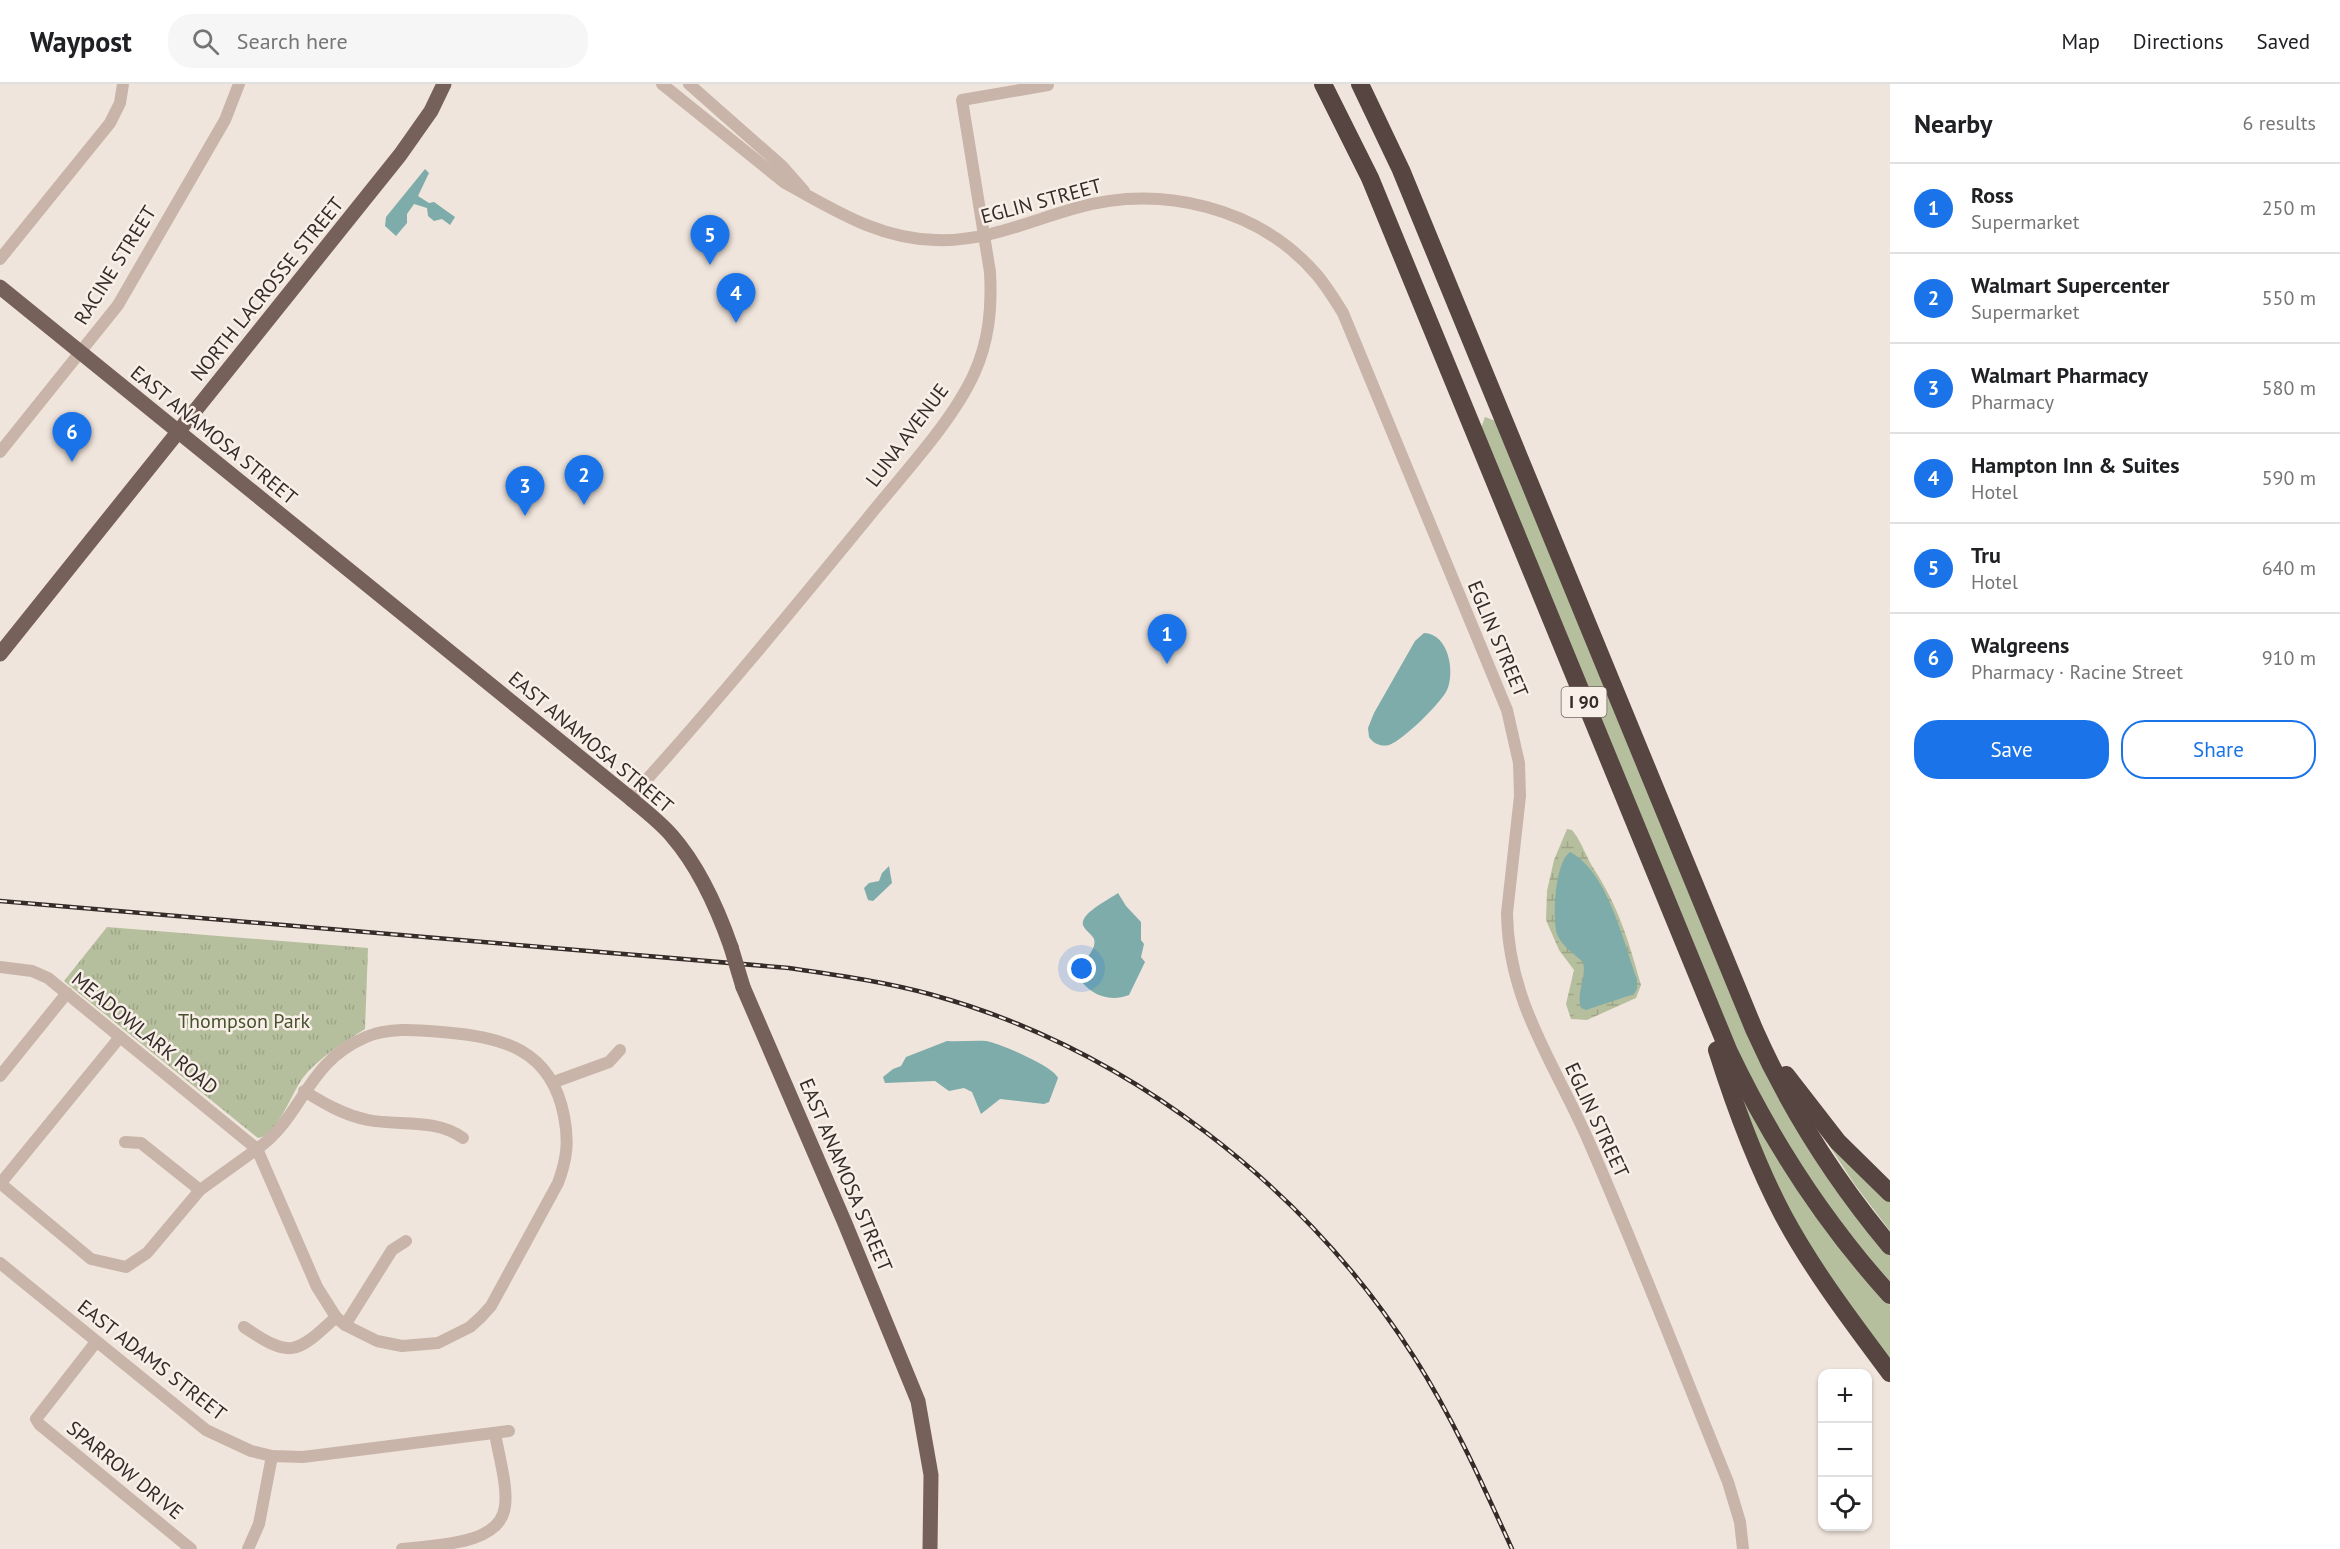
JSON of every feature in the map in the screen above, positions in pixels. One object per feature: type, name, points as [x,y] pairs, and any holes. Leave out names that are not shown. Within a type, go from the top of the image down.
[{"type":"highway","name":"I 90","points":[[1323,84],[1374,188],[1729,1052],[1770,1132],[1820,1208],[1890,1295]]},
{"type":"highway","name":"I 90","points":[[1360,84],[1401,170],[1653,789],[1771,1066],[1823,1156],[1890,1246]]},
{"type":"highway","points":[[1653,789],[1775,1056],[1820,1121],[1857,1162],[1890,1193]]},
{"type":"highway","points":[[1677,928],[1739,1118],[1771,1190],[1827,1287],[1890,1373]]},
{"type":"main road","name":"NORTH LACROSSE STREET","points":[[0,654],[406,148],[431,111],[444,84]]},
{"type":"main road","name":"EAST ANAMOSA STREET","points":[[0,287],[178,434],[630,798],[672,836],[700,877],[719,914],[743,987],[844,1221],[918,1401],[931,1475],[930,1549]]},
{"type":"street","points":[[0,259],[110,123],[120,103],[123,84]]},
{"type":"street","name":"RACINE STREET","points":[[0,452],[118,305],[225,120],[239,84]]},
{"type":"street","name":"EGLIN STREET","points":[[688,84],[782,166],[805,192]]},
{"type":"street","name":"LUNA AVENUE","points":[[630,798],[753,658],[916,458],[967,388],[983,351],[991,312],[990,272],[962,100],[1048,85]]},
{"type":"street","name":"EGLIN STREET","points":[[670,86],[773,175],[844,217],[890,234],[933,240],[984,237],[1079,207],[1160,198],[1225,211],[1277,239],[1317,275],[1343,313],[1507,710],[1515,741],[1520,796],[1508,895],[1507,931],[1518,991],[1543,1053],[1588,1140],[1724,1472],[1740,1522],[1743,1549]]},
{"type":"street","name":"MEADOWLARK ROAD","points":[[0,967],[32,970],[67,993],[256,1149],[317,1287],[340,1321]]},
{"type":"street","points":[[0,1076],[67,993]]},
{"type":"street","points":[[120,1037],[0,1183],[91,1259],[126,1267],[147,1253],[200,1190],[256,1149],[280,1128],[315,1075],[334,1057],[367,1036],[387,1031],[423,1030],[499,1040],[519,1049],[537,1062],[554,1082],[561,1101],[568,1141],[565,1166],[491,1306],[482,1317],[452,1337],[420,1346],[377,1341],[340,1321]]},
{"type":"street","points":[[554,1082],[609,1062],[620,1050]]},
{"type":"street","points":[[304,1091],[331,1108],[351,1116],[369,1120],[448,1127],[463,1138]]},
{"type":"street","points":[[125,1142],[141,1143],[200,1190]]},
{"type":"street","points":[[244,1327],[265,1341],[280,1347],[293,1349],[306,1344],[340,1321],[392,1250],[406,1241]]},
{"type":"street","name":"EAST ADAMS STREET","points":[[0,1263],[206,1430],[229,1442],[272,1456],[337,1454],[509,1431]]},
{"type":"street","name":"SPARROW DRIVE","points":[[96,1342],[36,1419],[39,1424],[191,1549]]},
{"type":"street","points":[[402,1549],[485,1536],[502,1520],[506,1505],[495,1432]]},
{"type":"street","points":[[248,1549],[259,1524],[272,1456]]},
{"type":"green space","points":[[1485,417],[1496,421],[1726,980],[1880,1244],[1890,1255],[1890,1282],[1842,1224],[1794,1155],[1744,1065],[1481,428]]},
{"type":"green space","points":[[1567,829],[1572,830],[1578,839],[1609,895],[1627,938],[1641,985],[1636,998],[1587,1020],[1571,1019],[1566,1004],[1574,970],[1559,950],[1546,920],[1547,891],[1554,860]]},
{"type":"green space","name":"Thompson Park","points":[[107,927],[368,948],[365,1029],[332,1051],[309,1071],[277,1123],[265,1136],[258,1138],[64,981]]},
{"type":"green space","points":[[1734,1081],[1868,1281],[1890,1305],[1890,1361],[1846,1305],[1781,1200]]},
{"type":"green space","points":[[1811,1118],[1890,1198],[1890,1231],[1855,1185]]},
{"type":"water","points":[[425,169],[429,173],[418,196],[429,203],[434,202],[455,217],[450,225],[442,219],[434,221],[428,216],[427,208],[414,204],[407,214],[407,223],[396,236],[385,226],[386,217]]},
{"type":"water","points":[[1424,633],[1439,640],[1448,655],[1450,674],[1447,690],[1429,712],[1403,737],[1383,746],[1369,737],[1368,728],[1374,713],[1415,641]]},
{"type":"water","points":[[1570,852],[1595,875],[1604,891],[1620,927],[1637,979],[1637,989],[1634,994],[1586,1010],[1581,1008],[1580,1002],[1584,974],[1583,962],[1561,942],[1556,926],[1555,903],[1558,878],[1565,858]]},
{"type":"water","points":[[889,866],[892,883],[873,901],[868,900],[864,888],[869,883],[879,881],[882,873]]},
{"type":"water","points":[[1118,893],[1126,906],[1141,922],[1141,940],[1144,944],[1141,957],[1145,962],[1129,995],[1114,998],[1093,992],[1077,975],[1095,943],[1084,927],[1085,917]]},
{"type":"water","points":[[947,1041],[986,1041],[1026,1056],[1047,1068],[1058,1078],[1049,1102],[1044,1104],[1000,1099],[981,1114],[972,1092],[964,1088],[949,1091],[935,1081],[885,1083],[883,1077],[901,1066],[906,1057]]},
{"type":"railway","points":[[0,901],[789,968],[915,990],[1005,1019],[1075,1050],[1142,1088],[1206,1133],[1266,1182],[1321,1236],[1370,1295],[1414,1357],[1442,1403],[1512,1549]]},
{"type":"place","name":"Tru","points":[[710,265]]},
{"type":"place","name":"Hampton Inn & Suites","points":[[736,323]]},
{"type":"place","name":"Walgreens","points":[[72,462]]},
{"type":"place","name":"Walmart Supercenter","points":[[584,505]]},
{"type":"place","name":"Walmart Pharmacy","points":[[525,516]]},
{"type":"place","name":"Ross","points":[[1167,664]]}]
